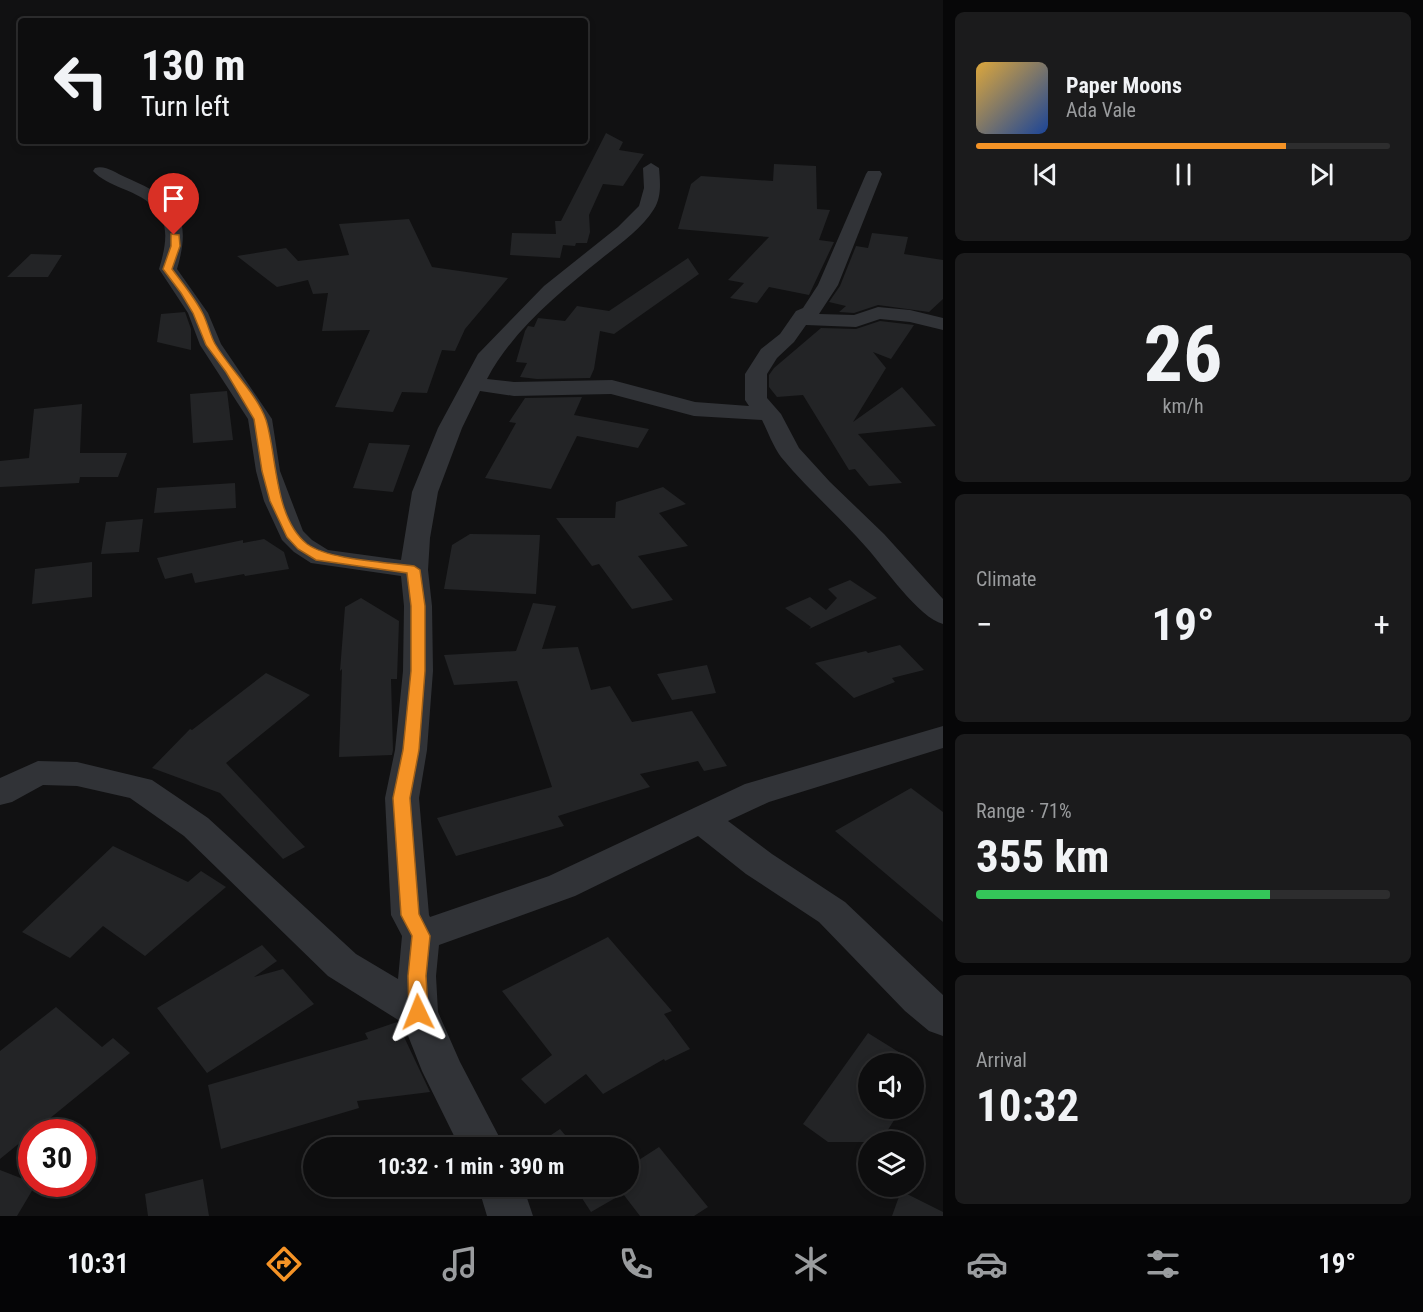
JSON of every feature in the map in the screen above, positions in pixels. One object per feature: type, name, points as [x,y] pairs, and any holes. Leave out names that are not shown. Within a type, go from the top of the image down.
[{"type":"street","points":[[477,1137],[443,1071],[418,1012],[417,976],[421,936],[410,915],[402,798],[411,750],[418,671],[418,606],[414,570],[425,492],[450,428],[489,354],[544,297],[624,231],[647,207],[652,188],[651,168]]},
{"type":"street","points":[[101,171],[123,184],[150,194],[172,217],[175,246],[168,269],[198,313],[211,345],[260,419],[268,471],[276,501],[291,534],[303,546],[321,557],[414,570]]},
{"type":"street","points":[[874,174],[828,285],[810,312],[803,315],[787,338],[768,354],[756,374],[756,400],[770,414],[789,451],[943,615]]},
{"type":"street","points":[[802,319],[856,321],[878,313],[910,316],[943,324]]},
{"type":"street","points":[[474,384],[514,389],[612,387],[694,409],[770,414]]},
{"type":"street","points":[[421,936],[562,886],[757,793],[943,737]]},
{"type":"street","points":[[0,793],[38,773],[77,774],[140,788],[196,826],[342,965],[418,1012]]},
{"type":"street","points":[[702,820],[759,864],[832,912],[919,999],[943,1019]]},
{"type":"street","points":[[504,1197],[510,1216]]},
{"type":"building","points":[[606,133],[623,142],[619,150],[644,154],[623,186],[603,184],[589,215],[590,232],[587,243],[576,243],[575,246],[563,245],[560,258],[510,255],[512,233],[556,234],[555,221],[561,221]]},
{"type":"building","points":[[774,164],[816,166],[817,209],[830,210],[819,240],[834,242],[809,295],[769,287],[757,303],[730,298],[744,283],[728,280],[769,237],[678,229],[691,184],[701,176],[773,181]]},
{"type":"building","points":[[409,219],[432,267],[508,278],[465,329],[455,351],[442,350],[427,393],[402,392],[393,412],[335,407],[370,330],[322,331],[328,293],[313,294],[308,280],[277,287],[237,256],[286,248],[298,261],[349,255],[339,224]]},
{"type":"building","points":[[872,233],[908,237],[904,254],[943,260],[943,299],[929,312],[878,305],[854,313],[839,312],[846,306],[829,302],[840,286],[856,246],[868,248]]},
{"type":"building","points":[[31,254],[62,255],[48,277],[7,277]]},
{"type":"building","points":[[688,258],[699,274],[614,334],[600,331],[594,369],[590,378],[520,377],[527,363],[516,362],[525,331],[528,326],[534,327],[538,318],[565,321],[577,306],[609,311]]},
{"type":"building","points":[[185,312],[191,329],[191,350],[157,342],[161,314]]},
{"type":"building","points":[[880,321],[914,325],[891,359],[873,352],[886,368],[853,422],[902,387],[936,426],[858,434],[902,483],[869,486],[855,469],[849,470],[803,395],[777,397],[769,387],[769,375],[774,368],[821,328],[856,329]]},
{"type":"building","points":[[227,391],[233,440],[193,443],[190,394]]},
{"type":"building","points":[[582,397],[574,415],[649,429],[638,448],[577,436],[551,489],[485,478],[516,423],[509,422],[525,398]]},
{"type":"building","points":[[82,404],[80,453],[127,453],[118,477],[80,477],[79,483],[0,487],[0,461],[29,458],[34,409]]},
{"type":"building","points":[[369,443],[410,445],[393,492],[353,488]]},
{"type":"building","points":[[235,483],[236,508],[154,513],[157,488]]},
{"type":"building","points":[[663,487],[686,504],[659,513],[688,546],[638,556],[673,600],[632,609],[599,564],[592,566],[556,518],[615,518],[616,502]]},
{"type":"building","points":[[143,519],[139,552],[101,554],[106,522]]},
{"type":"building","points":[[470,534],[540,535],[536,594],[444,589],[452,545]]},
{"type":"building","points":[[264,539],[284,552],[289,569],[195,583],[192,573],[165,579],[157,558],[243,540],[243,543]]},
{"type":"building","points":[[92,562],[92,597],[32,604],[35,569]]},
{"type":"building","points":[[850,580],[877,598],[809,629],[811,627],[785,608],[810,597],[826,610],[837,598],[828,589]]},
{"type":"building","points":[[361,598],[399,621],[397,679],[391,679],[393,750],[392,755],[339,757],[342,669],[340,671],[345,607]]},
{"type":"building","points":[[533,603],[556,606],[542,649],[578,647],[591,690],[610,686],[632,722],[692,711],[727,766],[704,771],[698,761],[640,774],[650,787],[558,816],[564,826],[456,856],[437,818],[552,787],[517,681],[454,685],[444,655],[516,651]]},
{"type":"building","points":[[900,645],[924,670],[892,678],[895,682],[854,698],[815,663],[866,651],[868,653]]},
{"type":"building","points":[[707,665],[716,693],[672,700],[657,674]]},
{"type":"building","points":[[266,673],[310,695],[226,763],[305,847],[283,859],[220,793],[152,768],[190,729],[192,730]]},
{"type":"building","points":[[911,788],[943,812],[943,922],[835,831]]},
{"type":"building","points":[[113,846],[188,882],[201,871],[226,887],[145,956],[103,926],[70,958],[22,932]]},
{"type":"building","points":[[608,937],[672,1011],[664,1014],[690,1049],[665,1061],[664,1059],[603,1094],[586,1074],[545,1104],[521,1079],[552,1055],[502,991]]},
{"type":"building","points":[[262,945],[277,961],[254,977],[283,969],[314,1004],[207,1073],[157,1008]]},
{"type":"building","points":[[56,1007],[102,1047],[113,1038],[130,1053],[49,1119],[18,1119],[18,1144],[0,1159],[0,1051]]},
{"type":"building","points":[[397,1022],[430,1092],[357,1101],[359,1108],[221,1149],[208,1085],[368,1039],[365,1033]]},
{"type":"building","points":[[868,1033],[900,1053],[858,1053],[858,1119],[895,1119],[887,1131],[858,1131],[858,1142],[828,1142],[803,1124]]},
{"type":"building","points":[[560,1129],[567,1137],[548,1137]]},
{"type":"building","points":[[659,1147],[708,1207],[694,1216],[640,1216],[625,1197],[639,1197],[639,1160]]},
{"type":"building","points":[[0,1170],[18,1177],[18,1197],[28,1197],[17,1216],[0,1216]]},
{"type":"building","points":[[203,1179],[209,1216],[148,1216],[145,1194]]},
{"type":"building","points":[[581,1197],[617,1197],[591,1212]]},
{"type":"building","points":[[899,1197],[913,1197],[943,1212],[943,1216],[892,1216]]},
{"type":"route","points":[[174,235],[175,246],[168,269],[198,313],[211,345],[260,419],[268,471],[276,501],[291,534],[303,546],[321,557],[414,570],[418,606],[418,671],[411,750],[402,798],[410,915],[421,936],[417,976],[418,1012]]}]
